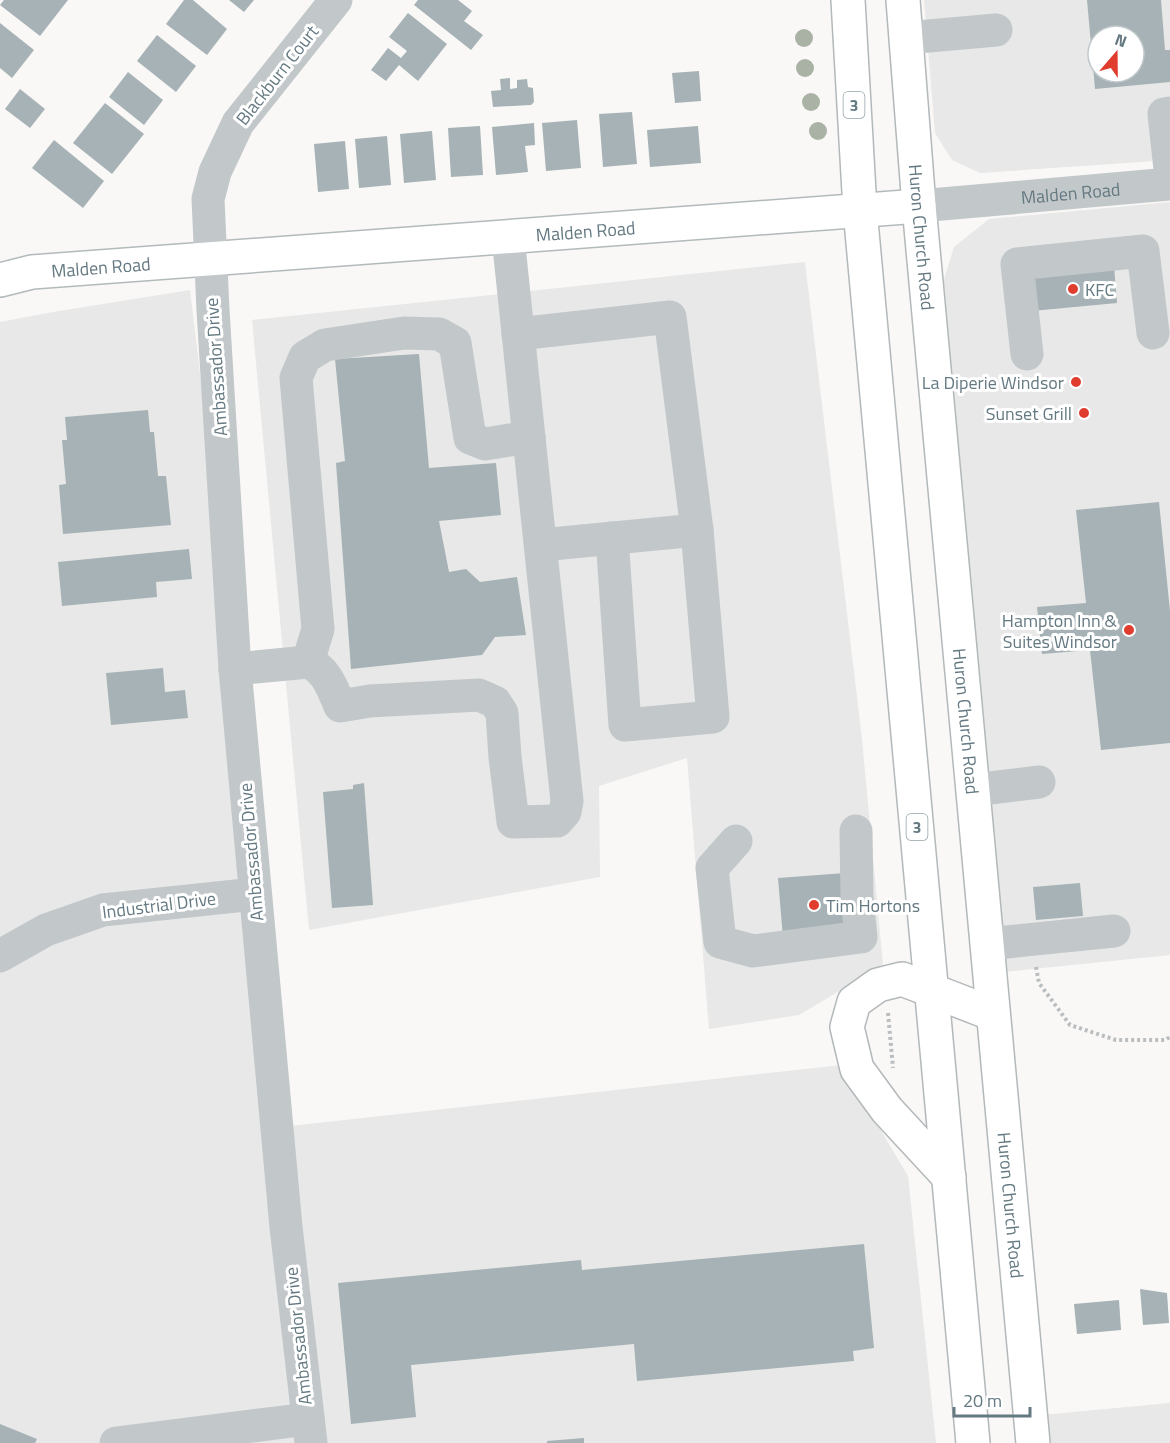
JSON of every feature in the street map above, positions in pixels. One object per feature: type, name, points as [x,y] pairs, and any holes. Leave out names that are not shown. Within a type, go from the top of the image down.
[{"type":"main road","name":"3","points":[[848,0],[860,210],[973,1443]]},
{"type":"main road","name":"Huron Church Road","points":[[903,0],[919,206],[1033,1443]]},
{"type":"main road","name":"Malden Road","points":[[0,280],[32,272],[919,206]]},
{"type":"main road","points":[[949,1177],[887,1110],[857,1069],[847,1027],[854,1002],[878,985],[902,979],[993,1014]]},
{"type":"street","name":"Blackburn Court","points":[[210,259],[208,199],[224,150],[238,123],[336,0]]},
{"type":"street","points":[[906,38],[996,30]]},
{"type":"street","points":[[1167,113],[1170,169]]},
{"type":"street","name":"Malden Road","points":[[919,206],[1170,184]]},
{"type":"street","points":[[235,669],[309,662],[318,666],[326,676],[340,706],[370,701],[479,695],[495,702],[502,713],[513,822],[556,821],[565,812],[567,801],[508,237]]},
{"type":"street","points":[[1027,354],[1017,264],[1143,251],[1153,333]]},
{"type":"street","name":"Ambassador Drive","points":[[210,259],[235,669],[286,1227],[309,1431]]},
{"type":"street","points":[[518,334],[670,316],[697,530],[713,717],[625,725],[612,538]]},
{"type":"street","points":[[309,662],[318,629],[296,378],[305,357],[325,345],[404,333],[439,334],[455,343],[470,438],[485,444],[529,437]]},
{"type":"street","points":[[540,545],[697,530]]},
{"type":"street","points":[[973,790],[1039,782]]},
{"type":"street","points":[[736,841],[712,868],[720,942],[753,951],[861,937],[857,897],[856,831]]},
{"type":"street","name":"Industrial Drive","points":[[0,956],[46,930],[103,910],[255,894]]},
{"type":"street","points":[[987,945],[1114,931]]},
{"type":"street","points":[[116,1443],[309,1431]]},
{"type":"path","points":[[1031,940],[1039,983],[1070,1025],[1116,1040],[1165,1040],[1170,1038]]},
{"type":"path","points":[[888,1009],[894,1076]]},
{"type":"shaded area","points":[[924,0],[1170,0],[1170,160],[980,173],[952,160],[935,133]]},
{"type":"shaded area","points":[[1170,202],[1170,955],[1004,972],[942,286],[954,247],[989,219]]},
{"type":"shaded area","points":[[805,262],[862,739],[883,965],[799,1015],[709,1029],[687,758],[599,786],[600,877],[309,930],[252,320]]},
{"type":"shaded area","points":[[190,290],[290,1126],[842,1065],[908,1176],[936,1443],[0,1443],[0,322]]},
{"type":"shaded area","points":[[1170,1403],[1170,1443],[1044,1443],[1041,1415]]},
{"type":"building","points":[[4,0],[68,0],[40,36],[0,5]]},
{"type":"building","points":[[184,0],[193,0],[227,29],[207,55],[166,24]]},
{"type":"building","points":[[229,0],[254,0],[244,12]]},
{"type":"building","points":[[418,0],[458,0],[472,11],[464,21],[483,35],[471,50],[414,5]]},
{"type":"building","points":[[1087,0],[1161,0],[1165,50],[1170,50],[1170,82],[1095,89],[1095,84],[1146,84],[1146,24],[1089,24]]},
{"type":"building","points":[[408,13],[447,44],[418,81],[399,65],[386,81],[371,70],[388,48],[401,58],[407,51],[389,37]]},
{"type":"building","points":[[0,23],[34,50],[12,78],[0,68]]},
{"type":"building","points":[[157,35],[196,66],[176,92],[137,61]]},
{"type":"building","points":[[699,71],[701,101],[675,103],[672,73]]},
{"type":"building","points":[[128,72],[163,100],[144,125],[109,97]]},
{"type":"building","points":[[510,78],[510,89],[517,88],[517,80],[527,79],[528,87],[533,88],[534,102],[531,105],[493,107],[491,91],[501,90],[500,79]]},
{"type":"building","points":[[20,89],[45,109],[30,128],[5,109]]},
{"type":"building","points":[[105,103],[144,134],[112,174],[73,143]]},
{"type":"building","points":[[632,112],[637,164],[603,167],[599,114]]},
{"type":"building","points":[[577,120],[581,168],[546,171],[542,123]]},
{"type":"building","points":[[534,123],[535,145],[525,146],[528,172],[496,175],[492,127]]},
{"type":"building","points":[[480,126],[483,175],[451,177],[448,128]]},
{"type":"building","points":[[698,126],[701,163],[650,167],[647,130]]},
{"type":"building","points":[[432,131],[436,180],[404,183],[400,134]]},
{"type":"building","points":[[387,136],[391,185],[359,188],[355,139]]},
{"type":"building","points":[[54,140],[104,181],[83,208],[32,168]]},
{"type":"building","points":[[345,141],[349,189],[318,192],[314,144]]},
{"type":"building","name":"KFC","points":[[1114,266],[1117,303],[1032,311],[1029,274]]},
{"type":"building","points":[[419,354],[429,468],[496,463],[501,515],[439,521],[449,572],[466,569],[480,582],[517,577],[526,635],[495,637],[482,655],[351,669],[336,463],[345,461],[335,359]]},
{"type":"building","points":[[148,410],[150,432],[154,432],[158,476],[166,476],[171,525],[63,534],[59,485],[66,484],[62,440],[67,440],[65,417]]},
{"type":"building","name":"Hampton Inn & Suites Windsor","points":[[1159,502],[1170,611],[1170,743],[1101,750],[1090,650],[1042,654],[1037,607],[1086,603],[1076,510]]},
{"type":"building","points":[[189,549],[192,579],[156,582],[157,597],[62,606],[58,562]]},
{"type":"building","points":[[163,668],[165,692],[185,690],[188,718],[111,725],[106,673]]},
{"type":"building","points":[[364,783],[373,905],[332,908],[323,792],[353,789],[353,785]]},
{"type":"building","name":"Tim Hortons","points":[[845,873],[850,933],[783,938],[778,878]]},
{"type":"building","points":[[1080,883],[1083,916],[1036,920],[1033,887]]},
{"type":"building","points":[[864,1244],[874,1348],[853,1351],[854,1361],[637,1381],[634,1344],[411,1365],[416,1417],[351,1424],[338,1283],[581,1260],[582,1270]]},
{"type":"building","points":[[1140,1289],[1167,1293],[1169,1323],[1143,1325]]},
{"type":"building","points":[[1119,1300],[1121,1330],[1077,1334],[1074,1304]]},
{"type":"building","points":[[0,1424],[37,1439],[35,1443],[0,1443]]},
{"type":"building","points":[[584,1438],[584,1443],[547,1443],[547,1441]]},
{"type":"place","name":"KFC","points":[[1073,289]]},
{"type":"place","name":"La Diperie Windsor","points":[[1076,382]]},
{"type":"place","name":"Sunset Grill","points":[[1084,413]]},
{"type":"place","name":"Hampton Inn & Suites Windsor","points":[[1129,630]]},
{"type":"place","name":"Tim Hortons","points":[[814,905]]}]
